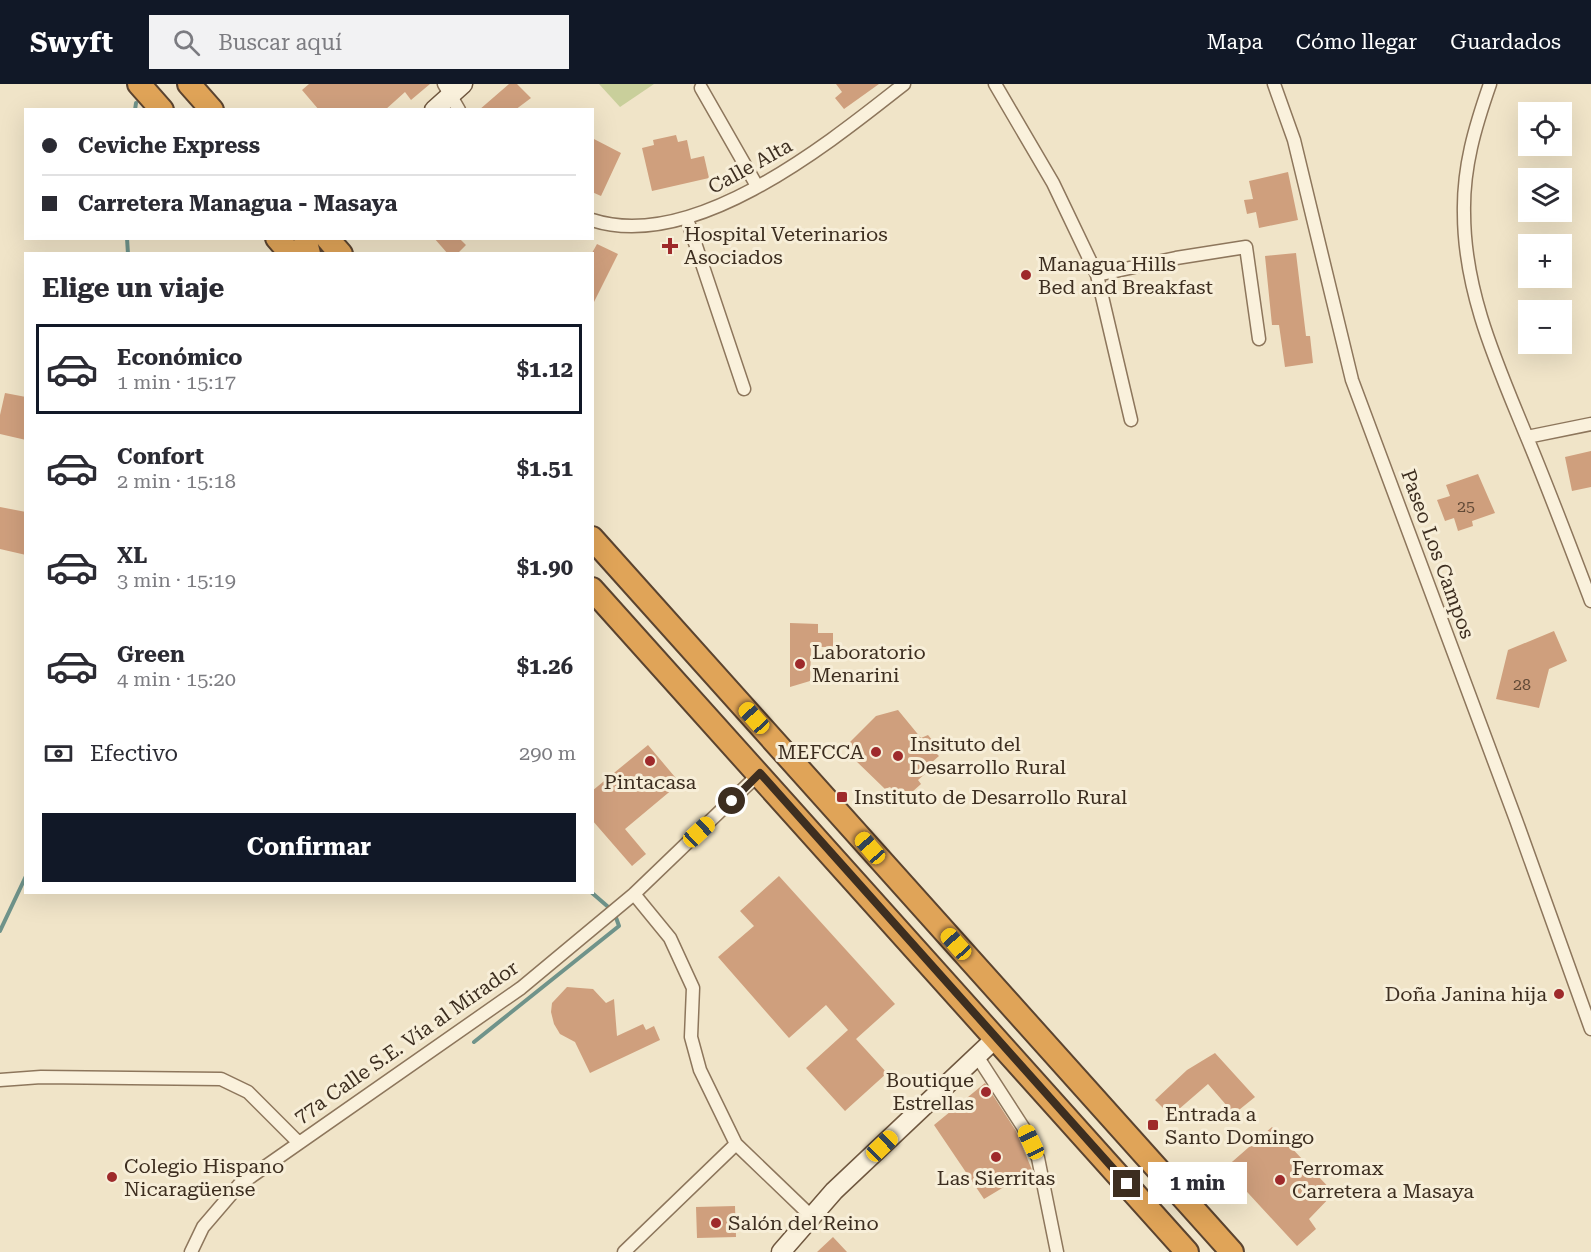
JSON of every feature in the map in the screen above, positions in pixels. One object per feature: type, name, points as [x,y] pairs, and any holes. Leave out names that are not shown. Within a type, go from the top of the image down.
[{"type":"highway","points":[[139,84],[160,108]]},
{"type":"highway","points":[[189,84],[210,108]]},
{"type":"highway","points":[[280,240],[289,252]]},
{"type":"highway","points":[[329,240],[339,252]]},
{"type":"highway","points":[[594,540],[1232,1252]]},
{"type":"highway","points":[[594,591],[760,773],[1187,1252]]},
{"type":"highway","points":[[696,654],[723,713],[759,757],[760,773]]},
{"type":"highway","points":[[760,773],[782,783],[835,837],[865,856],[883,862]]},
{"type":"street","name":"Calle Alta","points":[[594,220],[635,225],[687,219],[724,204],[805,159],[904,84]]},
{"type":"street","points":[[995,84],[1053,183],[1097,275],[1131,420]]},
{"type":"street","name":"Paseo Los Campos","points":[[1274,84],[1294,140],[1352,380],[1504,787],[1591,1029]]},
{"type":"street","points":[[1490,84],[1473,133],[1466,174],[1464,213],[1467,262],[1491,350],[1591,601]]},
{"type":"street","points":[[701,88],[757,186]]},
{"type":"street","points":[[436,108],[454,93]]},
{"type":"street","points":[[687,219],[744,389]]},
{"type":"street","points":[[1097,275],[1176,258],[1246,247],[1259,339]]},
{"type":"street","points":[[1527,437],[1591,424]]},
{"type":"street","name":"77a Calle S.E. Vía al Mirador","points":[[191,1252],[204,1227],[239,1185],[513,995],[634,894],[760,773]]},
{"type":"street","points":[[634,894],[670,938],[693,988],[691,1037],[700,1070],[736,1144],[811,1216]]},
{"type":"street","points":[[781,1252],[811,1216],[996,1038]]},
{"type":"street","points":[[977,1056],[1023,1127],[1038,1158],[1057,1252]]},
{"type":"street","points":[[0,1080],[41,1077],[221,1079],[248,1092],[298,1142]]},
{"type":"street","points":[[624,1252],[736,1144]]},
{"type":"green space","points":[[599,84],[654,84],[620,107]]},
{"type":"building","points":[[309,84],[430,84],[411,100],[405,92],[387,108],[317,108],[302,90]]},
{"type":"building","points":[[509,84],[517,84],[531,98],[518,108],[481,108]]},
{"type":"building","points":[[836,84],[879,84],[844,109],[835,98],[842,92]]},
{"type":"building","points":[[676,135],[678,142],[687,140],[691,159],[704,156],[709,178],[652,191],[642,148],[654,145],[653,140]]},
{"type":"building","points":[[594,139],[621,153],[601,196],[594,193]]},
{"type":"building","points":[[1288,172],[1298,220],[1259,228],[1256,212],[1247,214],[1244,200],[1253,199],[1249,181]]},
{"type":"building","points":[[436,240],[461,240],[466,245],[459,252],[446,252]]},
{"type":"building","points":[[597,244],[618,254],[594,302],[594,252]]},
{"type":"building","points":[[1296,253],[1306,336],[1310,336],[1313,363],[1285,367],[1279,325],[1272,325],[1265,256]]},
{"type":"building","points":[[5,393],[24,397],[24,440],[0,434],[0,415]]},
{"type":"building","points":[[1591,451],[1591,487],[1572,491],[1565,457]]},
{"type":"building","points":[[1478,474],[1495,513],[1472,521],[1473,526],[1458,531],[1454,518],[1445,521],[1437,500],[1450,496],[1446,485]]},
{"type":"building","points":[[0,507],[24,512],[24,555],[0,549]]},
{"type":"building","name":"Laboratorio Menarini","points":[[790,623],[818,624],[818,633],[833,633],[833,647],[811,647],[810,681],[790,687]]},
{"type":"building","points":[[1554,631],[1567,661],[1549,669],[1539,708],[1496,699],[1508,650]]},
{"type":"building","name":"Insituto del Desarrollo Rural","points":[[898,710],[921,738],[928,735],[937,746],[933,750],[939,756],[923,770],[926,773],[918,780],[921,784],[902,801],[890,787],[885,789],[854,759],[858,755],[848,744],[876,716]]},
{"type":"building","points":[[648,745],[680,783],[625,829],[646,854],[632,866],[594,822],[594,789]]},
{"type":"building","points":[[779,876],[895,1004],[856,1039],[887,1073],[845,1111],[806,1068],[848,1030],[826,1005],[789,1038],[718,957],[754,926],[740,911]]},
{"type":"building","points":[[567,987],[593,989],[606,1003],[614,999],[617,1036],[643,1024],[646,1030],[654,1026],[660,1040],[590,1073],[575,1042],[560,1034],[554,1024],[551,1012],[552,1003]]},
{"type":"building","points":[[1215,1053],[1255,1097],[1234,1114],[1208,1084],[1171,1116],[1155,1100],[1187,1070]]},
{"type":"building","name":"Las Sierritas","points":[[985,1083],[1016,1131],[1032,1170],[984,1199],[934,1125]]},
{"type":"building","name":"Ferromax Carretera a Masaya","points":[[1272,1127],[1334,1193],[1309,1219],[1316,1229],[1297,1246],[1225,1168]]},
{"type":"building","name":"Salón del Reino","points":[[735,1206],[736,1237],[697,1238],[696,1207]]},
{"type":"building","points":[[833,1237],[847,1252],[817,1252]]},
{"type":"waterway","points":[[135,108],[136,103]]},
{"type":"waterway","points":[[127,240],[128,252]]},
{"type":"waterway","points":[[0,931],[24,880]]},
{"type":"waterway","points":[[474,1042],[619,926],[614,912],[593,894]]},
{"type":"place","name":"Hospital Veterinarios Asociados","points":[[670,246]]},
{"type":"place","name":"Managua Hills Bed and Breakfast","points":[[1026,275]]},
{"type":"place","name":"Laboratorio Menarini","points":[[800,664]]},
{"type":"place","name":"MEFCCA","points":[[876,752]]},
{"type":"place","name":"Insituto del Desarrollo Rural","points":[[898,756]]},
{"type":"place","name":"Pintacasa","points":[[650,761]]},
{"type":"place","name":"Instituto de Desarrollo Rural","points":[[842,797]]},
{"type":"place","name":"Doña Janina hija","points":[[1559,994]]},
{"type":"place","name":"Boutique Estrellas","points":[[986,1092]]},
{"type":"place","name":"Entrada a Santo Domingo","points":[[1153,1125]]},
{"type":"place","name":"Las Sierritas","points":[[996,1157]]},
{"type":"place","name":"Colegio Hispano Nicaragüense","points":[[112,1177]]},
{"type":"place","name":"Ferromax Carretera a Masaya","points":[[1280,1180]]},
{"type":"place","name":"Salón del Reino","points":[[716,1223]]},
{"type":"route","points":[[732,801],[760,773],[1127,1184]]}]
